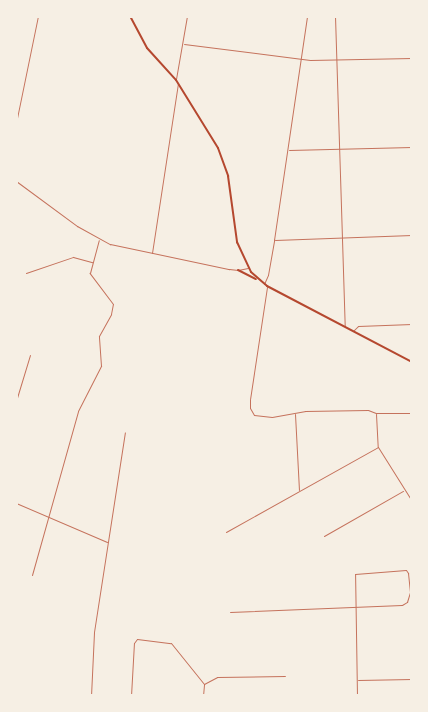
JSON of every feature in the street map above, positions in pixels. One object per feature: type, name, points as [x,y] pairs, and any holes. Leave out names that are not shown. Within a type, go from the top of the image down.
[{"type":"main road","points":[[130,16],[147,48],[176,80],[218,148],[225,164],[237,242],[248,268],[258,280]]},
{"type":"main road","points":[[238,270],[412,362]]},
{"type":"street","points":[[16,123],[38,16]]},
{"type":"street","points":[[176,80],[188,16]]},
{"type":"street","points":[[264,284],[268,275],[274,240],[307,16]]},
{"type":"street","points":[[335,16],[345,328]]},
{"type":"street","points":[[184,44],[301,59],[412,58]]},
{"type":"street","points":[[152,253],[178,84]]},
{"type":"street","points":[[288,150],[412,147]]},
{"type":"street","points":[[16,181],[99,240],[118,246],[238,270],[248,268]]},
{"type":"street","points":[[274,240],[342,236],[412,235]]},
{"type":"street","points":[[32,575],[78,410],[100,368],[99,336],[112,309],[112,300],[90,273],[99,240]]},
{"type":"street","points":[[26,273],[73,257],[93,262]]},
{"type":"street","points":[[267,286],[250,399],[250,408],[257,417],[295,414],[305,411],[368,410],[376,413],[412,413]]},
{"type":"street","points":[[352,331],[358,326],[412,324]]},
{"type":"street","points":[[16,401],[30,355]]},
{"type":"street","points":[[376,413],[378,447],[412,501]]},
{"type":"street","points":[[295,414],[300,492]]},
{"type":"street","points":[[92,696],[94,632],[125,432]]},
{"type":"street","points":[[226,532],[378,447]]},
{"type":"street","points":[[324,536],[404,491]]},
{"type":"street","points":[[16,503],[107,542]]},
{"type":"street","points":[[230,612],[354,606],[402,605],[408,602],[411,592],[406,570],[358,572],[354,576],[354,606],[357,696]]},
{"type":"street","points":[[132,696],[134,643],[138,639],[171,643],[204,684],[203,696]]},
{"type":"street","points":[[204,684],[216,677],[285,676]]},
{"type":"street","points":[[356,680],[412,679]]}]
